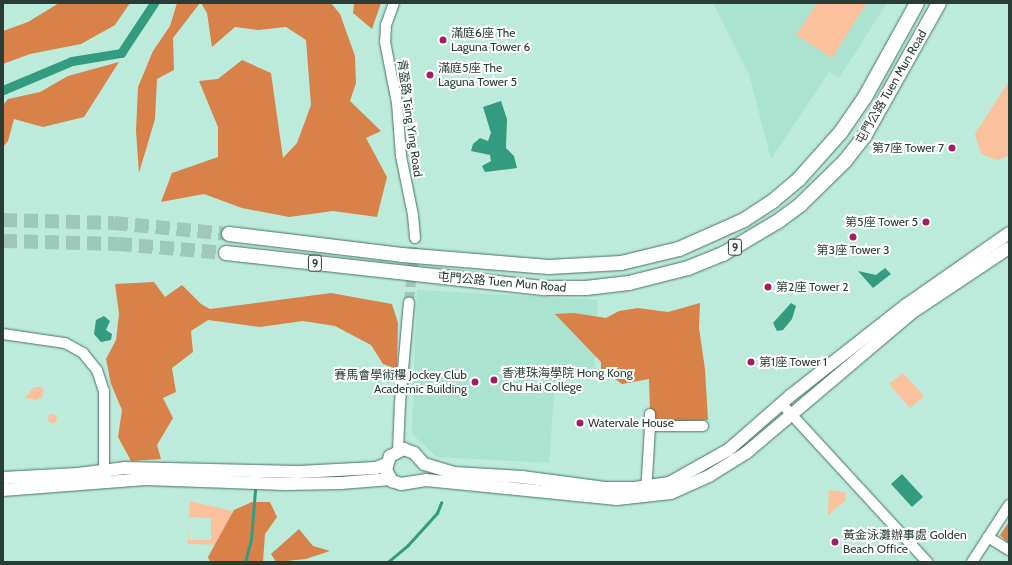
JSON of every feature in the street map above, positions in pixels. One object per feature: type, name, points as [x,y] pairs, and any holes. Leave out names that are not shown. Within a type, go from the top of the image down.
[{"type":"highway","name":"屯門公路 Tuen Mun Road","points":[[229,234],[402,255],[549,267],[621,263],[679,249],[744,220],[773,201],[798,179],[841,132],[865,97],[917,3]]},
{"type":"highway","name":"屯門公路 Tuen Mun Road","points":[[226,253],[545,288],[586,288],[629,283],[688,268],[730,250],[777,222],[800,205],[845,161],[865,135],[939,3]]},
{"type":"main road","points":[[3,478],[104,477],[341,484],[391,479],[401,484],[412,480],[521,489],[584,497],[684,488],[727,466],[761,442],[786,409],[930,287],[1009,233]]},
{"type":"main road","points":[[3,490],[104,477],[145,468],[298,472],[376,468],[386,464],[390,456],[398,450],[409,450],[420,462],[436,469],[459,474],[522,477],[588,487],[646,492],[669,483],[714,459],[786,409],[913,312],[1009,248]]},
{"type":"main road","points":[[412,480],[419,472],[420,462]]},
{"type":"main road","points":[[386,464],[391,479]]},
{"type":"street","name":"青盈路 Tsing Ying Road","points":[[394,3],[386,25],[385,42],[397,103],[401,156],[413,215],[415,238]]},
{"type":"street","points":[[398,450],[400,403],[409,302]]},
{"type":"street","points":[[3,334],[65,343],[91,362],[102,380],[104,391],[104,477]]},
{"type":"street","points":[[786,409],[927,562]]},
{"type":"street","points":[[646,492],[650,414]]},
{"type":"street","points":[[650,426],[703,426]]},
{"type":"street","points":[[972,562],[1009,505]]},
{"type":"street","points":[[988,537],[1009,550]]},
{"type":"shaded area","points":[[59,3],[130,3],[115,25],[81,44],[30,54],[3,64],[3,31],[28,22]]},
{"type":"shaded area","points":[[177,3],[200,3],[173,38],[174,70],[157,79],[155,119],[139,173],[136,131],[138,87],[153,51],[170,26]]},
{"type":"shaded area","points":[[201,3],[331,3],[340,14],[355,56],[356,83],[350,101],[381,131],[366,138],[387,177],[377,217],[333,211],[289,217],[242,208],[204,194],[161,202],[172,173],[218,157],[218,127],[199,81],[218,79],[242,60],[271,73],[283,158],[297,143],[311,105],[306,40],[286,27],[258,30],[235,27],[212,47],[207,13]]},
{"type":"shaded area","points":[[354,3],[381,3],[372,29],[353,13]]},
{"type":"shaded area","points":[[713,3],[887,3],[839,78],[829,72],[771,159],[749,74]]},
{"type":"shaded area","points":[[817,3],[867,3],[832,58],[796,35]]},
{"type":"shaded area","points":[[119,62],[84,117],[43,127],[14,119],[8,141],[3,147],[3,105],[8,99],[40,92],[68,76]]},
{"type":"shaded area","points":[[1009,81],[1009,156],[997,160],[981,154],[975,134]]},
{"type":"shaded area","points":[[501,101],[507,119],[506,148],[514,156],[517,168],[485,172],[482,166],[491,161],[490,155],[471,151],[473,144],[480,138],[488,141],[491,133],[483,107]]},
{"type":"shaded area","points":[[885,268],[891,274],[873,288],[858,271],[876,275]]},
{"type":"shaded area","points":[[154,282],[165,297],[182,285],[201,304],[210,309],[331,293],[392,304],[398,323],[397,369],[383,364],[371,345],[335,326],[303,321],[260,327],[208,320],[191,331],[193,352],[172,368],[176,392],[163,398],[173,418],[157,445],[161,459],[131,461],[118,437],[122,410],[111,384],[106,359],[116,340],[119,314],[115,284]]},
{"type":"shaded area","name":"香港珠海學院 Hong Kong Chu Hai College","points":[[417,290],[598,300],[594,376],[555,383],[549,463],[437,457],[412,434]]},
{"type":"shaded area","points":[[700,303],[699,328],[705,369],[708,420],[656,422],[650,410],[649,379],[622,384],[601,369],[601,362],[555,314],[574,313],[606,318],[619,311],[638,308],[668,312]]},
{"type":"shaded area","points":[[791,303],[796,306],[792,319],[783,330],[777,331],[773,323]]},
{"type":"shaded area","points":[[104,316],[110,321],[106,330],[112,334],[111,340],[101,342],[94,334],[96,320]]},
{"type":"shaded area","points":[[903,373],[924,396],[910,408],[889,384]]},
{"type":"shaded area","points":[[34,387],[41,387],[44,390],[42,397],[37,400],[25,398]]},
{"type":"shaded area","points":[[52,413],[57,418],[52,423],[47,418]]},
{"type":"shaded area","points":[[902,474],[923,497],[912,507],[891,484]]},
{"type":"shaded area","points":[[829,490],[845,492],[845,501],[828,515]]},
{"type":"shaded area","points":[[190,501],[232,511],[230,545],[188,544],[189,522],[189,540],[211,540],[211,518],[189,517]]},
{"type":"shaded area","points":[[252,502],[270,502],[277,517],[265,534],[263,562],[210,562],[208,557],[234,510]]},
{"type":"shaded area","points":[[1009,522],[1009,544],[1000,535]]},
{"type":"shaded area","points":[[299,529],[313,546],[330,551],[306,559],[276,562],[271,554]]},
{"type":"waterway","points":[[3,90],[72,61],[121,53],[154,3]]},
{"type":"waterway","points":[[245,562],[251,540],[255,490]]},
{"type":"waterway","points":[[388,562],[408,545],[437,513],[441,503]]},
{"type":"tunnel","points":[[3,220],[114,223],[229,234]]},
{"type":"tunnel","points":[[409,302],[415,238]]},
{"type":"tunnel","points":[[3,241],[118,244],[226,253]]},
{"type":"place","name":"滿庭6座 The Laguna Tower 6","points":[[443,40]]},
{"type":"place","name":"滿庭5座 The Laguna Tower 5","points":[[430,75]]},
{"type":"place","name":"第7座 Tower 7","points":[[952,148]]},
{"type":"place","name":"第5座 Tower 5","points":[[926,222]]},
{"type":"place","name":"第3座 Tower 3","points":[[853,237]]},
{"type":"place","name":"第2座 Tower 2","points":[[768,287]]},
{"type":"place","name":"第1座 Tower 1","points":[[751,362]]},
{"type":"place","name":"香港珠海學院 Hong Kong Chu Hai College","points":[[494,380]]},
{"type":"place","name":"賽馬會學術樓 Jockey Club Academic Building","points":[[475,382]]},
{"type":"place","name":"Watervale House","points":[[580,423]]},
{"type":"place","name":"黃金泳灘辦事處 Golden Beach Office","points":[[835,542]]}]
